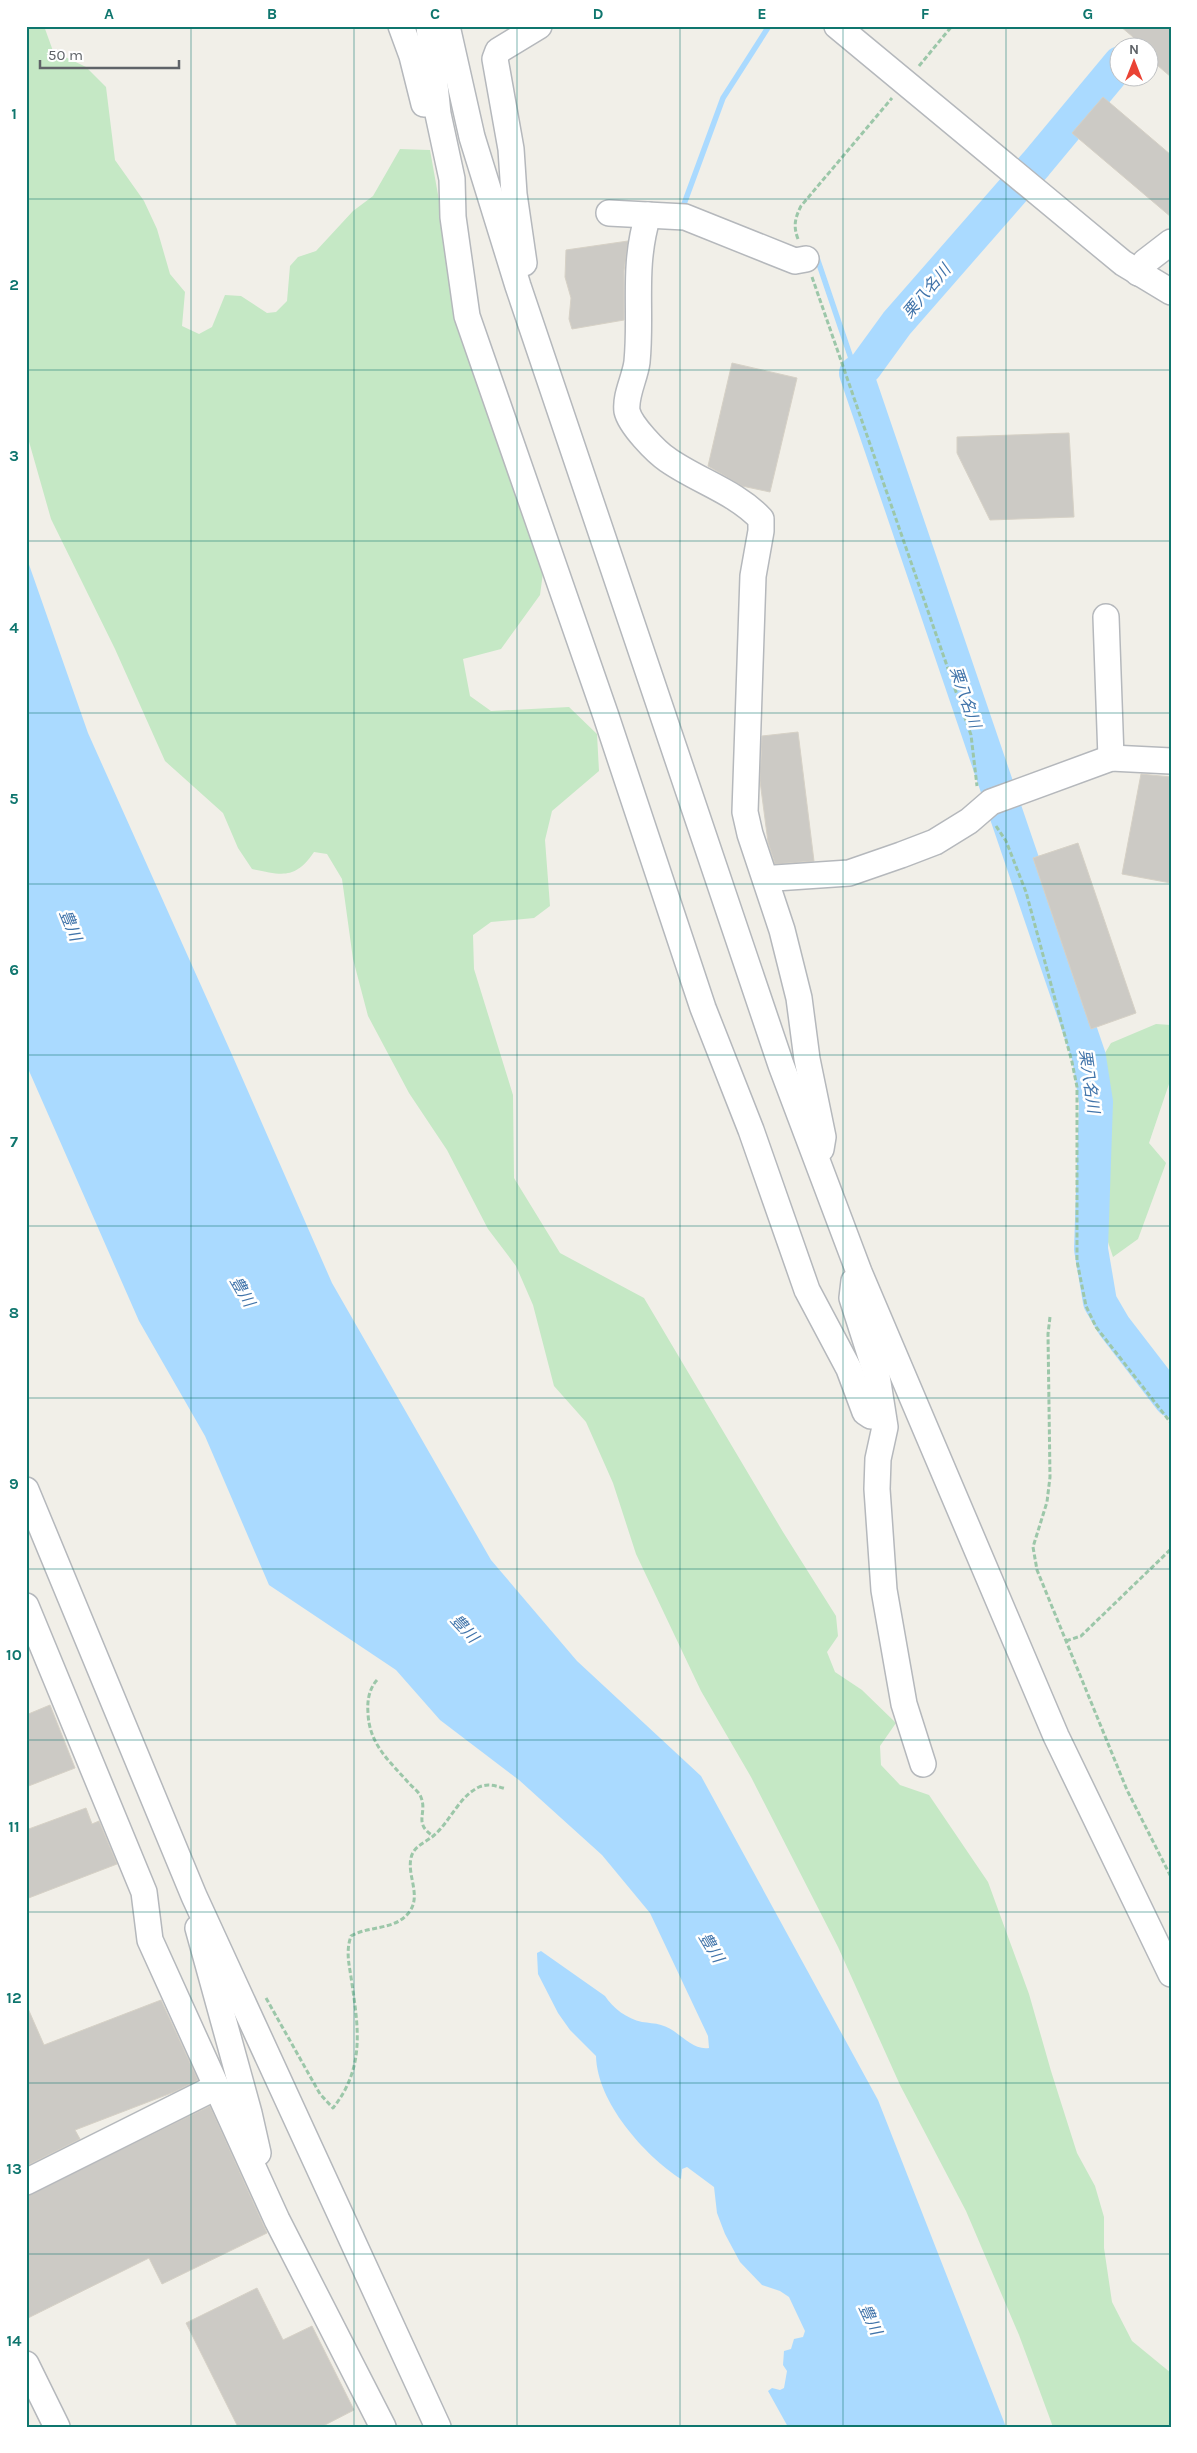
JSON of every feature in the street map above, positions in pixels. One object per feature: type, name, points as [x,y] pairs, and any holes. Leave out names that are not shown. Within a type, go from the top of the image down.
[{"type":"street","points":[[401,26],[412,56],[424,106],[430,114],[438,114]]},
{"type":"street","points":[[429,26],[438,114],[452,179],[453,217],[468,316],[600,698],[703,1008],[751,1130],[807,1290],[849,1369],[865,1412],[871,1416],[879,1415],[882,1409]]},
{"type":"street","points":[[447,26],[472,137],[518,286],[777,1055],[818,1167],[859,1272],[1056,1736],[1171,1974]]},
{"type":"street","points":[[518,286],[526,274],[514,194],[511,149],[496,59],[498,51],[539,26]]},
{"type":"street","points":[[837,26],[1123,263],[1171,292]]},
{"type":"street","points":[[609,213],[685,217],[795,261],[806,259]]},
{"type":"street","points":[[648,214],[640,241],[637,279],[637,362],[628,397],[627,411],[631,420],[652,447],[668,460],[749,506],[761,519],[762,531],[753,576],[745,812],[750,834],[767,882],[799,998],[812,1088],[823,1137],[818,1167]]},
{"type":"street","points":[[1138,273],[1145,262],[1171,242]]},
{"type":"street","points":[[1106,617],[1110,758]]},
{"type":"street","points":[[767,882],[775,878],[849,873],[901,855],[935,842],[969,821],[989,804],[1110,758],[1171,761]]},
{"type":"street","points":[[859,1272],[853,1282],[852,1298],[877,1376],[884,1427],[878,1459],[877,1489],[884,1590],[904,1704],[923,1764]]},
{"type":"street","points":[[26,1490],[194,1896],[438,2427]]},
{"type":"street","points":[[26,1606],[144,1892],[150,1940],[216,2087],[266,2192],[277,2220],[383,2427]]},
{"type":"street","points":[[194,1896],[198,1933],[249,2113],[266,2192]]},
{"type":"street","points":[[26,2182],[216,2087]]},
{"type":"street","points":[[26,2364],[57,2427]]},
{"type":"path","points":[[952,26],[801,206],[795,218],[795,230],[971,735],[976,784],[989,804],[991,819],[1006,842],[1026,892],[1074,1070],[1078,1106],[1077,1261],[1086,1306],[1096,1327],[1171,1423]]},
{"type":"path","points":[[1050,1317],[1048,1334],[1050,1477],[1046,1502],[1032,1547],[1037,1570],[1127,1790],[1171,1877]]},
{"type":"path","points":[[1066,1641],[1081,1636],[1171,1549]]},
{"type":"path","points":[[377,1680],[371,1687],[367,1707],[368,1724],[372,1738],[386,1758],[420,1794],[423,1809],[421,1825],[433,1836]]},
{"type":"path","points":[[264,1993],[320,2094],[333,2108],[345,2093],[357,2055],[357,2028],[348,1962],[348,1945],[351,1936],[366,1929],[397,1922],[411,1909],[414,1883],[411,1857],[416,1848],[443,1826],[460,1802],[480,1787],[491,1785],[506,1789]]},
{"type":"green space","points":[[26,26],[44,26],[53,51],[86,67],[106,87],[115,160],[144,201],[157,229],[170,274],[185,292],[182,326],[199,334],[212,327],[225,295],[241,296],[267,313],[276,312],[287,301],[290,266],[298,257],[316,251],[353,211],[373,196],[400,149],[430,150],[466,351],[544,565],[540,595],[501,649],[463,659],[470,696],[491,711],[569,707],[597,734],[599,771],[552,811],[545,840],[550,906],[534,918],[491,922],[473,935],[474,969],[513,1095],[514,1178],[560,1253],[644,1298],[783,1532],[836,1616],[838,1636],[827,1652],[835,1672],[862,1690],[896,1723],[880,1746],[881,1765],[900,1785],[929,1795],[988,1882],[1029,1994],[1077,2153],[1095,2186],[1104,2217],[1104,2248],[1112,2302],[1132,2341],[1171,2373],[1171,2427],[1053,2427],[1019,2335],[966,2211],[900,2085],[838,1947],[751,1777],[701,1691],[636,1554],[613,1483],[586,1422],[554,1386],[533,1305],[516,1266],[488,1229],[447,1150],[409,1093],[368,1016],[353,959],[342,879],[327,854],[314,852],[301,867],[287,873],[280,874],[252,869],[238,848],[223,813],[165,761],[115,649],[51,519],[26,431]]},
{"type":"green space","points":[[1156,1024],[1171,1025],[1171,1078],[1149,1143],[1166,1163],[1138,1239],[1113,1257],[1104,1230],[1108,1095],[1102,1058],[1111,1043]]},
{"type":"water","name":"豊川","points":[[26,556],[88,733],[332,1283],[491,1560],[577,1661],[701,1776],[878,2100],[1006,2427],[788,2427],[768,2391],[772,2388],[780,2390],[784,2388],[787,2371],[783,2365],[784,2351],[791,2349],[794,2339],[803,2337],[805,2331],[789,2297],[780,2291],[762,2285],[740,2262],[725,2234],[717,2213],[714,2187],[687,2167],[682,2169],[681,2179],[652,2156],[625,2126],[604,2091],[598,2074],[596,2056],[570,2030],[558,2013],[538,1974],[537,1953],[541,1951],[605,1996],[616,2009],[626,2016],[636,2021],[667,2027],[696,2046],[709,2048],[708,2036],[650,1913],[602,1855],[519,1780],[440,1720],[396,1670],[269,1585],[205,1436],[139,1321],[26,1064]]},
{"type":"building","points":[[1120,26],[1171,26],[1171,77],[1160,68],[1160,38],[1134,38]]},
{"type":"building","points":[[1103,97],[1171,155],[1171,217],[1072,133]]},
{"type":"building","points":[[628,241],[624,271],[624,320],[572,329],[569,319],[571,298],[565,277],[566,250]]},
{"type":"building","points":[[732,363],[797,378],[770,492],[742,486],[708,466]]},
{"type":"building","points":[[1069,433],[1074,517],[990,520],[957,453],[957,437]]},
{"type":"building","points":[[798,732],[814,861],[775,864],[768,842],[760,781],[762,736]]},
{"type":"building","points":[[1141,774],[1171,777],[1171,883],[1122,874]]},
{"type":"building","points":[[1078,843],[1136,1013],[1091,1029],[1033,858]]},
{"type":"building","points":[[50,1705],[75,1768],[26,1787],[26,1715]]},
{"type":"building","points":[[86,1808],[92,1824],[99,1821],[117,1864],[26,1899],[26,1830]]},
{"type":"building","points":[[161,2000],[198,2080],[174,2092],[75,2130],[80,2139],[26,2166],[26,2004],[44,2045]]},
{"type":"building","points":[[210,2106],[267,2233],[162,2284],[149,2258],[26,2319],[26,2196]]},
{"type":"building","points":[[257,2288],[283,2340],[312,2326],[354,2410],[321,2427],[238,2427],[186,2323]]},
{"type":"waterway","points":[[689,210],[684,204],[723,98],[769,26]]},
{"type":"waterway","name":"栗八名川","points":[[1110,75],[1036,164],[897,323],[865,367],[856,373],[1089,1057],[1096,1102],[1091,1249],[1100,1302],[1114,1326],[1171,1400]]},
{"type":"waterway","points":[[816,255],[856,373]]}]
